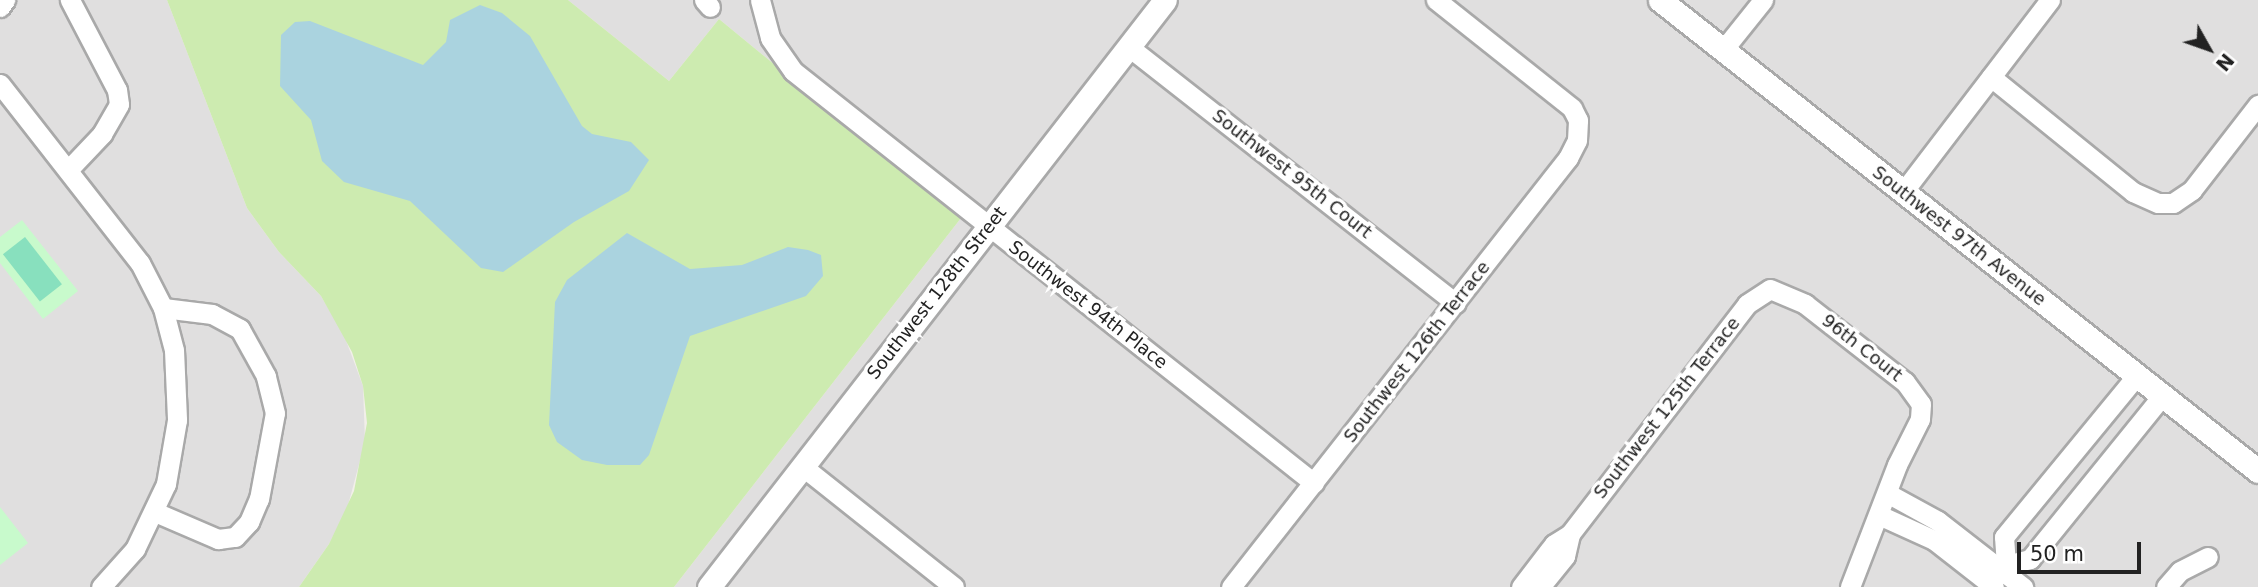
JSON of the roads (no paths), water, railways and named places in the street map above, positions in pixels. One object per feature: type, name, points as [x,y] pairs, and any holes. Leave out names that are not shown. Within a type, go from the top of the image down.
[{"type":"street","points":[[0,7],[5,0]]},
{"type":"street","points":[[68,170],[102,134],[119,104],[117,90],[71,0]]},
{"type":"street","name":"Southwest 94th Place","points":[[760,0],[771,38],[793,71],[1314,483]]},
{"type":"street","name":"Southwest 128th Street","points":[[709,587],[1165,0]]},
{"type":"street","name":"Southwest 126th Terrace","points":[[1231,587],[1572,152],[1579,126],[1572,108],[1436,0]]},
{"type":"street","name":"Southwest 97th Avenue","points":[[1660,0],[2258,471]]},
{"type":"street","points":[[1723,50],[1763,0]]},
{"type":"street","points":[[1903,192],[2050,0]]},
{"type":"street","name":"Southwest 95th Court","points":[[1129,47],[1455,303]]},
{"type":"street","points":[[1991,77],[2133,192],[2167,204],[2192,190],[2258,105]]},
{"type":"street","points":[[0,84],[140,263],[163,308],[174,350],[178,392],[172,456],[155,512],[135,549],[101,587]]},
{"type":"street","name":"96th Court","points":[[1770,289],[1805,304],[1918,397],[1920,419],[1850,587]]},
{"type":"street","name":"Southwest 125th Terrace","points":[[1521,587],[1554,544],[1570,534],[1747,304],[1770,289]]},
{"type":"street","points":[[155,512],[218,539],[235,537],[248,522],[259,499],[275,413],[266,376],[240,329],[212,314],[163,308]]},
{"type":"street","points":[[1998,576],[2004,537],[2137,375]]},
{"type":"street","points":[[1998,576],[2030,559],[2163,395]]},
{"type":"street","points":[[802,466],[954,587]]},
{"type":"street","points":[[1883,505],[1938,521],[1998,576],[2023,587]]},
{"type":"street","points":[[2022,516],[2048,537]]},
{"type":"street","name":"Southwest 125th Terrace","points":[[1540,587],[1565,556],[1570,534]]},
{"type":"street","points":[[2165,587],[2180,571],[2208,557]]},
{"type":"water","points":[[480,5],[502,13],[530,36],[582,126],[592,134],[631,142],[649,160],[629,191],[574,222],[503,272],[481,268],[410,201],[344,182],[322,161],[311,120],[280,86],[281,35],[295,22],[310,21],[423,65],[446,42],[450,20]]},
{"type":"water","points":[[627,233],[690,269],[742,265],[788,247],[808,250],[821,255],[823,276],[806,296],[690,336],[649,455],[640,465],[607,465],[582,460],[557,442],[549,425],[555,302],[567,280]]}]
